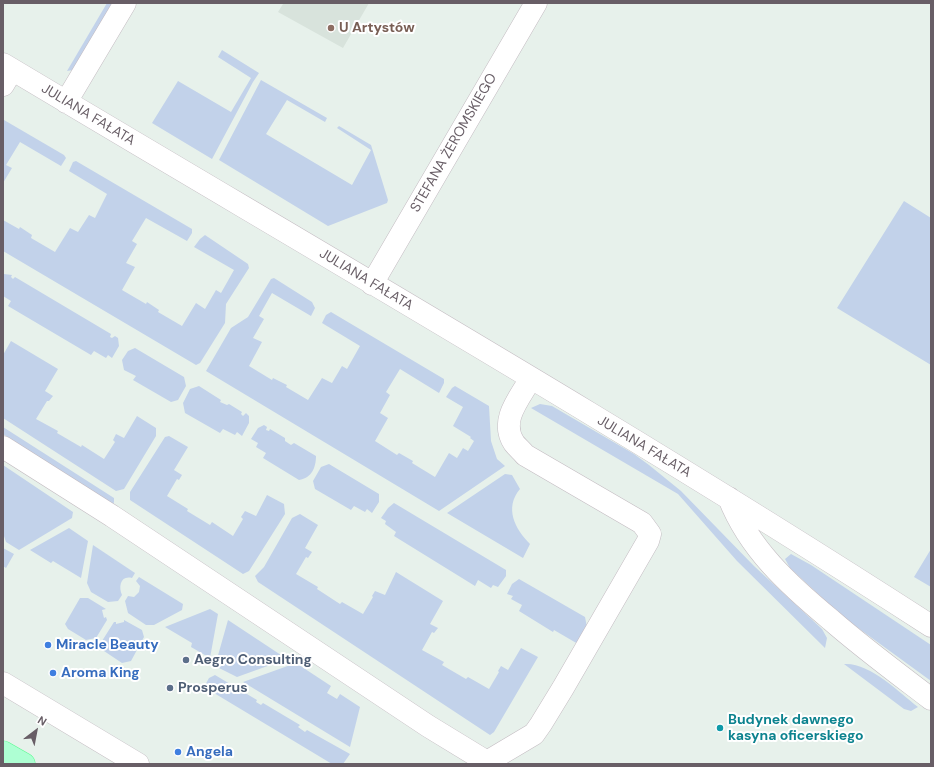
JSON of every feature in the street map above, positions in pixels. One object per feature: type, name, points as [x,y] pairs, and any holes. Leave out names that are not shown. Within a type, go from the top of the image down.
[{"type":"main road","points":[[3,752],[24,764]]},
{"type":"street","points":[[66,102],[125,3]]},
{"type":"street","name":"STEFANA ŻEROMSKIEGO","points":[[372,284],[536,3]]},
{"type":"street","name":"JULIANA FAŁATA","points":[[6,73],[66,102],[532,378],[729,498],[931,626]]},
{"type":"street","points":[[3,447],[112,516],[428,726],[486,762],[534,734],[553,706],[648,541],[650,534],[642,523],[525,455],[514,443],[508,422],[510,414],[532,378]]},
{"type":"street","points":[[729,498],[735,514],[746,533],[764,557],[790,584],[872,654],[931,699]]},
{"type":"street","points":[[3,683],[138,764]]},
{"type":"shaded area","points":[[107,3],[113,3],[73,70],[67,71]]},
{"type":"shaded area","name":"U Artystów","points":[[281,3],[369,3],[343,48],[278,12],[283,4]]},
{"type":"shaded area","points":[[222,50],[259,73],[212,159],[152,123],[178,81],[231,112],[251,78],[218,57]]},
{"type":"shaded area","points":[[261,80],[327,118],[325,122],[287,100],[266,134],[352,185],[371,150],[337,128],[339,126],[371,145],[388,200],[387,203],[328,226],[219,160]]},
{"type":"shaded area","points":[[4,120],[64,155],[66,158],[61,166],[20,142],[6,165],[12,168],[3,183]]},
{"type":"shaded area","points":[[76,161],[192,229],[192,233],[187,241],[146,218],[132,241],[137,244],[126,263],[135,267],[122,290],[146,304],[147,302],[159,310],[158,312],[182,326],[196,303],[205,309],[216,290],[221,293],[234,270],[194,247],[205,235],[248,264],[249,268],[226,304],[225,323],[200,363],[196,365],[3,251],[3,220],[19,229],[20,227],[32,235],[31,238],[55,252],[70,228],[78,232],[89,215],[95,218],[107,194],[69,171],[73,162]]},
{"type":"shaded area","points":[[904,201],[931,218],[931,365],[837,308]]},
{"type":"shaded area","points":[[4,274],[12,275],[11,277],[13,279],[15,277],[111,334],[110,337],[112,338],[115,336],[118,338],[119,346],[112,358],[108,355],[106,358],[94,351],[91,355],[8,306],[11,301],[3,296]]},
{"type":"shaded area","points":[[274,278],[312,302],[315,308],[311,316],[272,293],[259,316],[264,319],[253,338],[262,342],[249,366],[272,380],[273,378],[287,385],[286,387],[308,400],[322,378],[332,383],[342,366],[347,369],[360,346],[322,323],[326,315],[331,312],[444,379],[444,383],[439,393],[400,369],[386,392],[390,395],[380,413],[388,418],[375,441],[397,455],[399,453],[413,461],[412,463],[435,477],[449,453],[457,458],[463,448],[468,451],[474,441],[470,438],[471,437],[453,426],[463,407],[446,397],[455,386],[489,406],[491,441],[497,459],[505,466],[439,511],[206,371],[231,328],[248,317],[271,279]]},
{"type":"shaded area","points":[[11,341],[58,369],[45,391],[53,396],[49,401],[47,401],[36,419],[58,431],[57,433],[81,447],[82,445],[104,459],[115,442],[113,440],[116,434],[124,438],[137,416],[156,428],[156,436],[124,489],[116,491],[3,418],[3,355]]},
{"type":"shaded area","points":[[135,348],[184,377],[186,386],[178,400],[171,402],[133,380],[136,376],[124,370],[122,360],[128,351]]},
{"type":"shaded area","points":[[199,386],[221,400],[220,402],[227,405],[229,404],[242,412],[241,414],[243,416],[246,413],[249,416],[249,423],[242,436],[237,432],[235,435],[223,429],[220,433],[185,413],[183,403],[190,389]]},
{"type":"shaded area","points":[[540,404],[552,406],[634,454],[681,491],[754,566],[822,629],[827,638],[825,648],[737,561],[678,494],[531,408]]},
{"type":"shaded area","points":[[264,425],[267,427],[266,430],[269,431],[270,429],[285,438],[285,441],[291,445],[294,443],[316,456],[314,468],[307,477],[299,480],[263,458],[266,453],[256,447],[258,443],[251,439],[258,428]]},
{"type":"shaded area","points":[[3,427],[114,498],[112,507],[3,434]]},
{"type":"shaded area","points":[[169,436],[188,447],[174,470],[182,475],[179,480],[177,479],[167,496],[188,509],[187,511],[210,525],[212,522],[233,536],[243,519],[241,517],[245,511],[256,516],[267,495],[284,504],[285,514],[249,571],[243,574],[130,500],[130,492],[165,437]]},
{"type":"shaded area","points":[[329,464],[379,494],[379,502],[372,513],[367,509],[365,512],[354,506],[351,510],[315,489],[313,481],[321,467]]},
{"type":"shaded area","points":[[3,465],[73,512],[72,518],[19,550],[6,542],[3,533]]},
{"type":"shaded area","points":[[505,474],[512,475],[520,489],[515,496],[512,511],[516,525],[530,544],[523,558],[447,513]]},
{"type":"shaded area","points":[[394,503],[506,570],[506,576],[498,587],[493,585],[491,588],[478,580],[475,586],[394,536],[396,532],[385,524],[386,521],[381,518],[388,508]]},
{"type":"shaded area","points":[[300,514],[318,525],[305,548],[312,552],[308,558],[306,557],[296,574],[318,587],[317,589],[340,604],[342,602],[363,614],[375,591],[385,595],[396,572],[443,601],[430,624],[438,628],[434,633],[432,632],[422,650],[444,662],[442,665],[466,679],[468,677],[489,689],[501,666],[508,670],[521,648],[538,657],[494,732],[490,735],[258,582],[255,576],[264,567],[292,518]]},
{"type":"shaded area","points":[[69,528],[88,541],[81,578],[53,561],[51,563],[30,550]]},
{"type":"shaded area","points":[[93,545],[135,573],[132,578],[125,578],[121,582],[120,588],[122,595],[118,601],[108,602],[91,592],[87,583]]},
{"type":"shaded area","points":[[3,548],[14,554],[6,568],[3,566]]},
{"type":"shaded area","points":[[931,549],[931,587],[914,577]]},
{"type":"shaded area","points":[[791,554],[811,565],[931,645],[931,681],[843,617],[790,568],[785,559]]},
{"type":"shaded area","points":[[139,577],[183,604],[182,610],[154,625],[146,625],[128,613],[125,601],[128,596],[134,597],[139,592],[140,586],[136,581]]},
{"type":"shaded area","points":[[519,579],[585,617],[587,627],[578,644],[554,630],[553,632],[519,611],[522,605],[511,599],[513,596],[507,594],[512,584]]},
{"type":"shaded area","points":[[80,598],[88,598],[106,609],[102,610],[104,618],[106,617],[107,620],[96,638],[86,640],[68,629],[65,624]]},
{"type":"shaded area","points":[[210,609],[218,614],[210,658],[191,647],[192,643],[165,627]]},
{"type":"shaded area","points":[[124,620],[142,630],[144,637],[131,661],[122,663],[104,651],[102,641],[114,622],[116,622],[116,624],[124,622]]},
{"type":"shaded area","points":[[228,620],[287,659],[237,677],[215,666]]},
{"type":"shaded area","points":[[296,663],[331,686],[327,693],[337,699],[340,694],[360,707],[350,747],[243,682]]},
{"type":"shaded area","points":[[844,664],[854,665],[873,673],[893,686],[918,707],[911,711],[904,709]]},
{"type":"shaded area","points":[[215,675],[257,700],[256,702],[261,705],[263,703],[300,725],[298,727],[305,732],[307,730],[350,754],[343,764],[332,764],[204,687],[209,678]]},
{"type":"place","name":"U Artystów","points":[[331,28]]},
{"type":"place","name":"Miracle Beauty","points":[[48,645]]},
{"type":"place","name":"Aegro Consulting","points":[[186,660]]},
{"type":"place","name":"Aroma King","points":[[53,673]]},
{"type":"place","name":"Prosperus","points":[[170,688]]},
{"type":"place","name":"Budynek dawnego kasyna oficerskiego","points":[[720,728]]},
{"type":"place","name":"Angela","points":[[178,752]]}]
